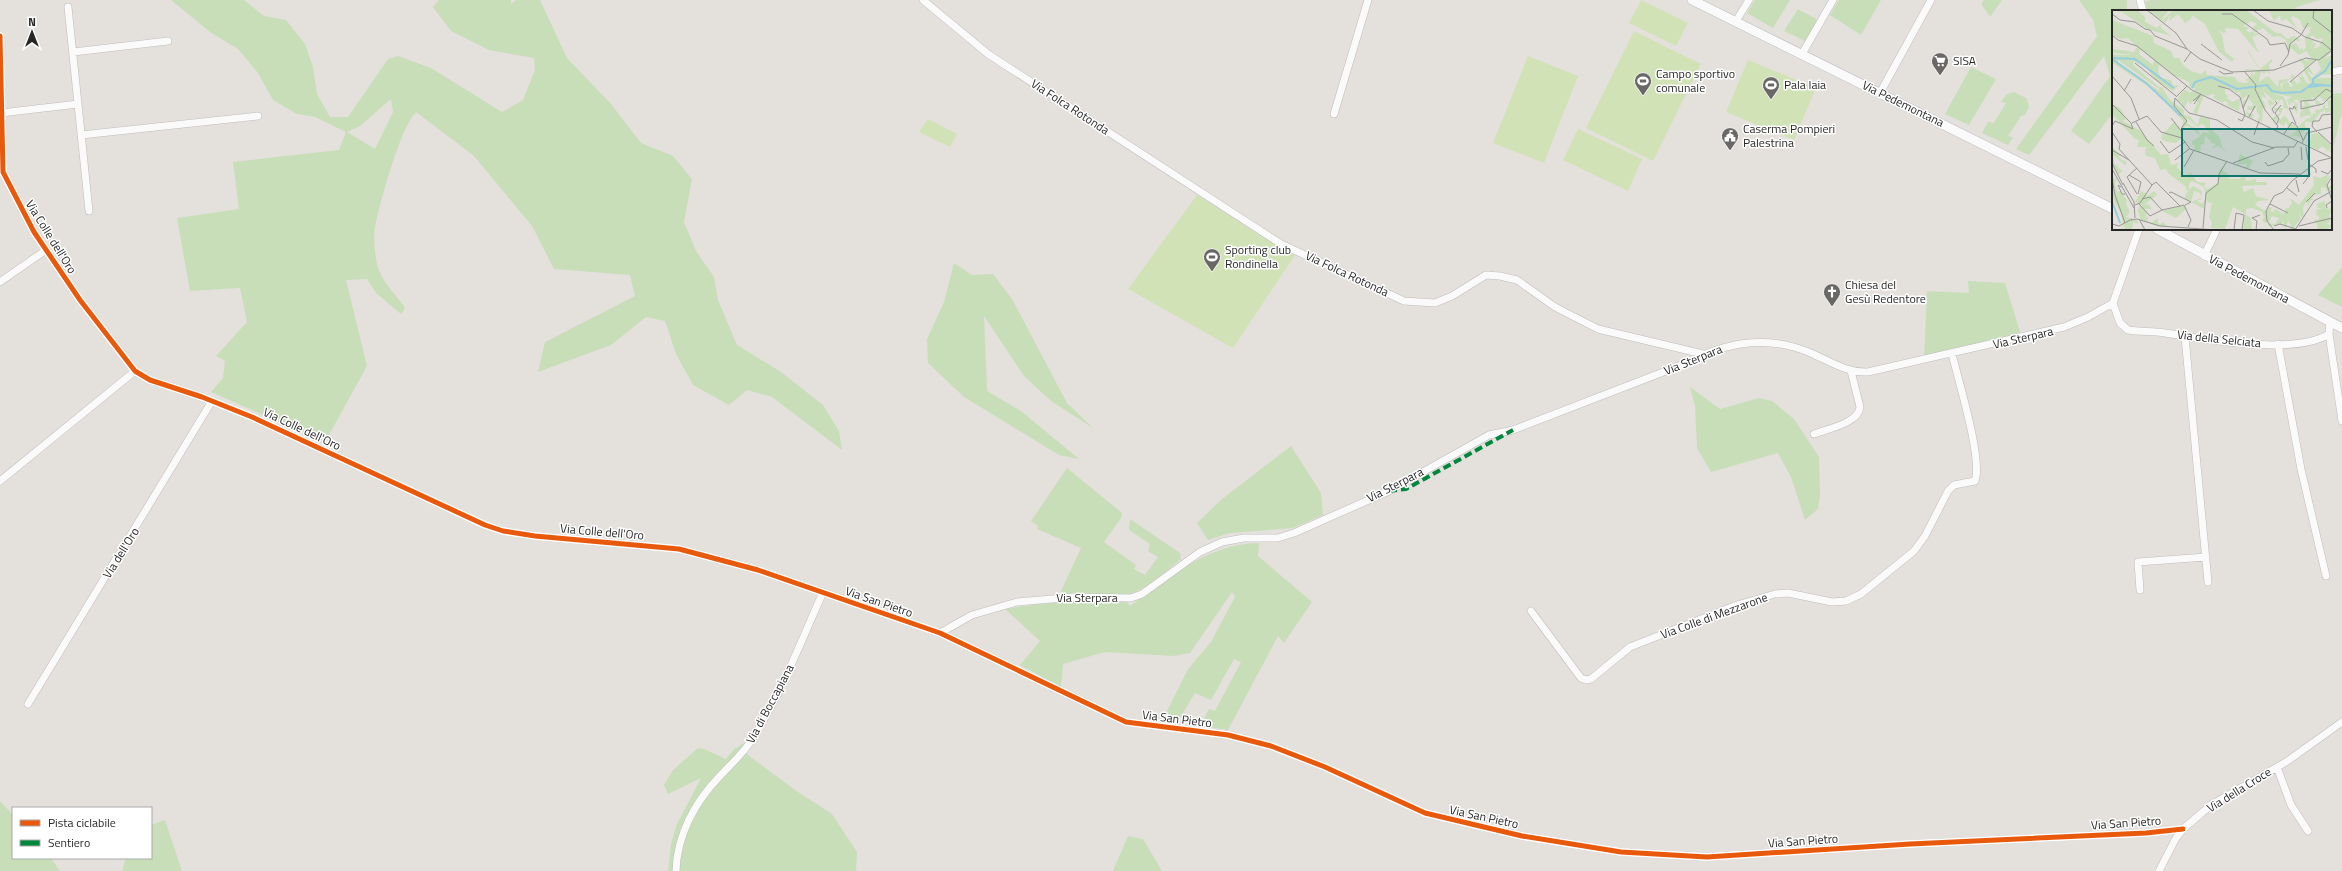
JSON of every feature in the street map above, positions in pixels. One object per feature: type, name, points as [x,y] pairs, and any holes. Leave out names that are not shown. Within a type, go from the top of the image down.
[{"type":"street","name":"Via Folca Rotonda","points":[[923,0],[988,54],[1280,244],[1404,300],[1435,303],[1452,296],[1486,275],[1500,276],[1517,280],[1555,307],[1598,329],[1703,354]]},
{"type":"street","points":[[1334,114],[1368,0]]},
{"type":"street","name":"Via Pedemontana","points":[[1692,0],[2112,209]]},
{"type":"street","points":[[1736,22],[1749,0]]},
{"type":"street","points":[[1802,54],[1833,0]]},
{"type":"street","points":[[1880,93],[1931,0]]},
{"type":"street","points":[[2140,0],[2143,10]]},
{"type":"street","points":[[68,7],[89,211]]},
{"type":"street","name":"Via Colle dell'Oro","points":[[0,36],[2,171],[34,232],[80,300],[135,371],[150,380],[212,401],[252,417],[495,528],[535,536],[683,550],[758,570],[823,592]]},
{"type":"street","points":[[72,52],[168,41]]},
{"type":"street","points":[[2332,72],[2342,70]]},
{"type":"street","points":[[1,113],[78,104]]},
{"type":"street","points":[[81,135],[258,116]]},
{"type":"street","points":[[2113,303],[2139,230]]},
{"type":"street","name":"Via Pedemontana","points":[[2159,230],[2204,256],[2342,328]]},
{"type":"street","points":[[2204,256],[2217,230]]},
{"type":"street","name":"Via Colle dell'Oro","points":[[0,282],[46,250]]},
{"type":"street","name":"Via Sterpara","points":[[940,633],[972,615],[1017,602],[1075,597],[1131,598],[1142,594],[1200,552],[1222,542],[1244,538],[1278,538],[1294,533],[1389,491],[1489,435],[1514,430],[1684,364],[1703,354],[1739,344],[1775,343],[1802,350],[1851,370],[1877,371],[2058,329],[2084,319],[2113,303]]},
{"type":"street","name":"Via della Selciata","points":[[2113,303],[2120,323],[2125,329],[2184,337],[2278,344],[2314,341],[2329,334]]},
{"type":"street","points":[[2330,322],[2329,334],[2342,420]]},
{"type":"street","points":[[2184,337],[2208,582]]},
{"type":"street","points":[[2278,344],[2300,469],[2326,576]]},
{"type":"street","name":"Via Colle di Mezzarone","points":[[1531,611],[1581,678],[1586,680],[1591,679],[1630,647],[1737,605],[1782,593],[1832,602],[1846,601],[1861,594],[1914,551],[1925,536],[1948,491],[1954,485],[1975,480],[1978,474],[1974,444],[1952,354]]},
{"type":"street","points":[[1814,434],[1855,418],[1859,413],[1860,406],[1851,370]]},
{"type":"street","points":[[0,481],[135,371]]},
{"type":"street","name":"Via dell'Oro","points":[[28,704],[212,401]]},
{"type":"street","points":[[2140,590],[2138,562],[2206,557]]},
{"type":"street","name":"Via San Pietro","points":[[823,592],[940,633],[1031,676],[1112,717],[1126,722],[1228,735],[1297,756],[1437,817],[1522,836],[1620,852],[1707,857],[1910,844],[2146,833],[2183,829]]},
{"type":"street","name":"Via di Boccapiana","points":[[676,871],[678,848],[687,824],[708,791],[740,756],[754,737],[789,668],[823,592]]},
{"type":"street","name":"Via della Croce","points":[[2158,871],[2176,838],[2183,829],[2211,805],[2277,767],[2342,722]]},
{"type":"street","name":"Via della Croce","points":[[2277,767],[2291,805],[2308,831]]},
{"type":"green space","points":[[171,0],[244,0],[264,16],[286,20],[305,44],[313,67],[317,94],[330,117],[348,117],[388,59],[398,56],[431,68],[502,112],[523,100],[535,70],[534,58],[489,50],[451,31],[433,7],[439,0],[511,0],[511,4],[516,0],[540,0],[567,58],[611,104],[641,143],[673,156],[692,179],[684,222],[696,251],[714,277],[718,300],[737,345],[781,372],[823,405],[839,431],[842,450],[772,397],[747,390],[729,405],[693,385],[676,354],[665,321],[646,317],[611,345],[538,372],[545,342],[635,296],[630,275],[554,269],[532,226],[474,156],[416,112],[404,133],[391,166],[374,231],[375,251],[379,270],[385,281],[405,308],[401,314],[376,293],[367,279],[346,280],[367,366],[325,442],[211,392],[223,378],[225,361],[216,356],[247,322],[240,288],[190,291],[177,218],[239,209],[233,162],[339,150],[346,132],[315,117],[297,114],[273,100],[258,73],[238,49],[210,32]],"holes":[[[391,99],[393,112],[375,149],[347,132],[360,126]]]},
{"type":"green space","points":[[1641,0],[1688,23],[1676,46],[1629,23]]},
{"type":"green space","points":[[1755,0],[1790,0],[1773,28],[1747,13]]},
{"type":"green space","points":[[1839,0],[1881,0],[1861,35],[1830,15]]},
{"type":"green space","points":[[1984,0],[2002,0],[1990,17],[1981,4]]},
{"type":"green space","points":[[2079,0],[2127,0],[2127,10],[2112,10],[2112,114],[2089,144],[2071,131],[2110,76],[2104,56],[2029,155],[2016,149],[2097,36],[2093,20]]},
{"type":"green space","points":[[2151,0],[2320,0],[2297,7],[2293,10],[2147,10],[2145,2]]},
{"type":"green space","points":[[1798,9],[1818,20],[1805,41],[1784,31]]},
{"type":"green space","name":"Campo sportivo comunale","points":[[1634,31],[1701,64],[1653,161],[1586,128]]},
{"type":"green space","points":[[1528,56],[1578,76],[1544,163],[1493,143]]},
{"type":"green space","name":"Pala Iaia","points":[[1748,60],[1816,88],[1794,140],[1726,112]]},
{"type":"green space","points":[[1971,67],[1996,79],[1969,125],[1945,114]]},
{"type":"green space","points":[[2014,92],[2026,98],[2029,106],[2025,115],[2021,116],[2008,136],[2013,137],[2008,145],[1982,133],[1988,122],[1994,123],[2006,103],[2001,102],[2006,95]]},
{"type":"green space","points":[[2342,93],[2342,113],[2332,151],[2332,94]]},
{"type":"green space","points":[[928,119],[957,134],[950,147],[919,132]]},
{"type":"green space","points":[[1578,129],[1642,159],[1628,191],[1563,160]]},
{"type":"green space","name":"Sporting club Rondinella","points":[[1197,195],[1264,238],[1295,255],[1233,348],[1128,289]]},
{"type":"green space","points":[[954,263],[972,275],[993,274],[1012,299],[1067,403],[1093,428],[1051,401],[1024,376],[984,316],[987,391],[1021,411],[1079,459],[1059,455],[964,397],[928,363],[927,339],[944,302]]},
{"type":"green space","points":[[2342,267],[2342,307],[2318,295]]},
{"type":"green space","points":[[1968,281],[2005,283],[2021,335],[1924,358],[1927,291],[1969,293]]},
{"type":"green space","points":[[1690,387],[1720,409],[1759,398],[1772,401],[1794,419],[1819,457],[1820,495],[1818,509],[1805,520],[1791,477],[1778,453],[1711,472],[1697,448],[1695,406]]},
{"type":"green space","points":[[1291,446],[1321,493],[1323,515],[1293,528],[1230,533],[1208,540],[1197,523],[1222,499]]},
{"type":"green space","points":[[1067,468],[1122,513],[1121,518],[1104,542],[1136,565],[1134,569],[1145,575],[1158,557],[1148,551],[1150,544],[1129,530],[1130,519],[1180,553],[1181,559],[1140,590],[1124,596],[1063,594],[1061,591],[1081,548],[1037,529],[1038,526],[1031,521]]},
{"type":"green space","points":[[1259,543],[1258,556],[1312,602],[1284,643],[1278,636],[1228,730],[1200,726],[1209,709],[1215,711],[1241,662],[1234,659],[1211,700],[1195,693],[1177,723],[1161,723],[1188,669],[1211,642],[1235,597],[1232,592],[1190,653],[1174,656],[1105,652],[1063,664],[1061,687],[1020,665],[1040,641],[1005,609],[1081,601],[1127,602],[1130,606],[1190,564],[1206,556],[1223,549]]},
{"type":"green space","points":[[744,743],[748,755],[795,790],[832,814],[857,852],[856,871],[668,871],[671,844],[677,824],[701,778],[668,794],[664,785],[673,770],[698,748],[704,749],[726,759],[734,749]]},
{"type":"green space","points":[[0,801],[12,814],[12,859],[52,859],[60,871],[0,871]]},
{"type":"green space","points":[[165,820],[182,871],[122,871],[126,859],[152,859],[152,825]]},
{"type":"green space","points":[[1128,836],[1143,839],[1162,871],[1113,871]]},
{"type":"marked path","points":[[1389,491],[1406,489],[1513,430]]},
{"type":"cycle path","points":[[0,36],[3,172],[34,232],[80,300],[135,371],[150,380],[202,397],[252,417],[485,525],[503,531],[535,536],[679,549],[758,570],[940,633],[1126,722],[1228,735],[1271,746],[1325,767],[1425,813],[1522,836],[1621,852],[1707,857],[1910,844],[2146,833],[2183,829]]},
{"type":"place","name":"SISA","points":[[1940,76]]},
{"type":"place","name":"Campo sportivo comunale","points":[[1643,96]]},
{"type":"place","name":"Pala Iaia","points":[[1771,100]]},
{"type":"place","name":"Caserma Pompieri Palestrina","points":[[1730,151]]},
{"type":"place","name":"Sporting club Rondinella","points":[[1212,272]]},
{"type":"place","name":"Chiesa del Gesù Redentore","points":[[1832,307]]}]
